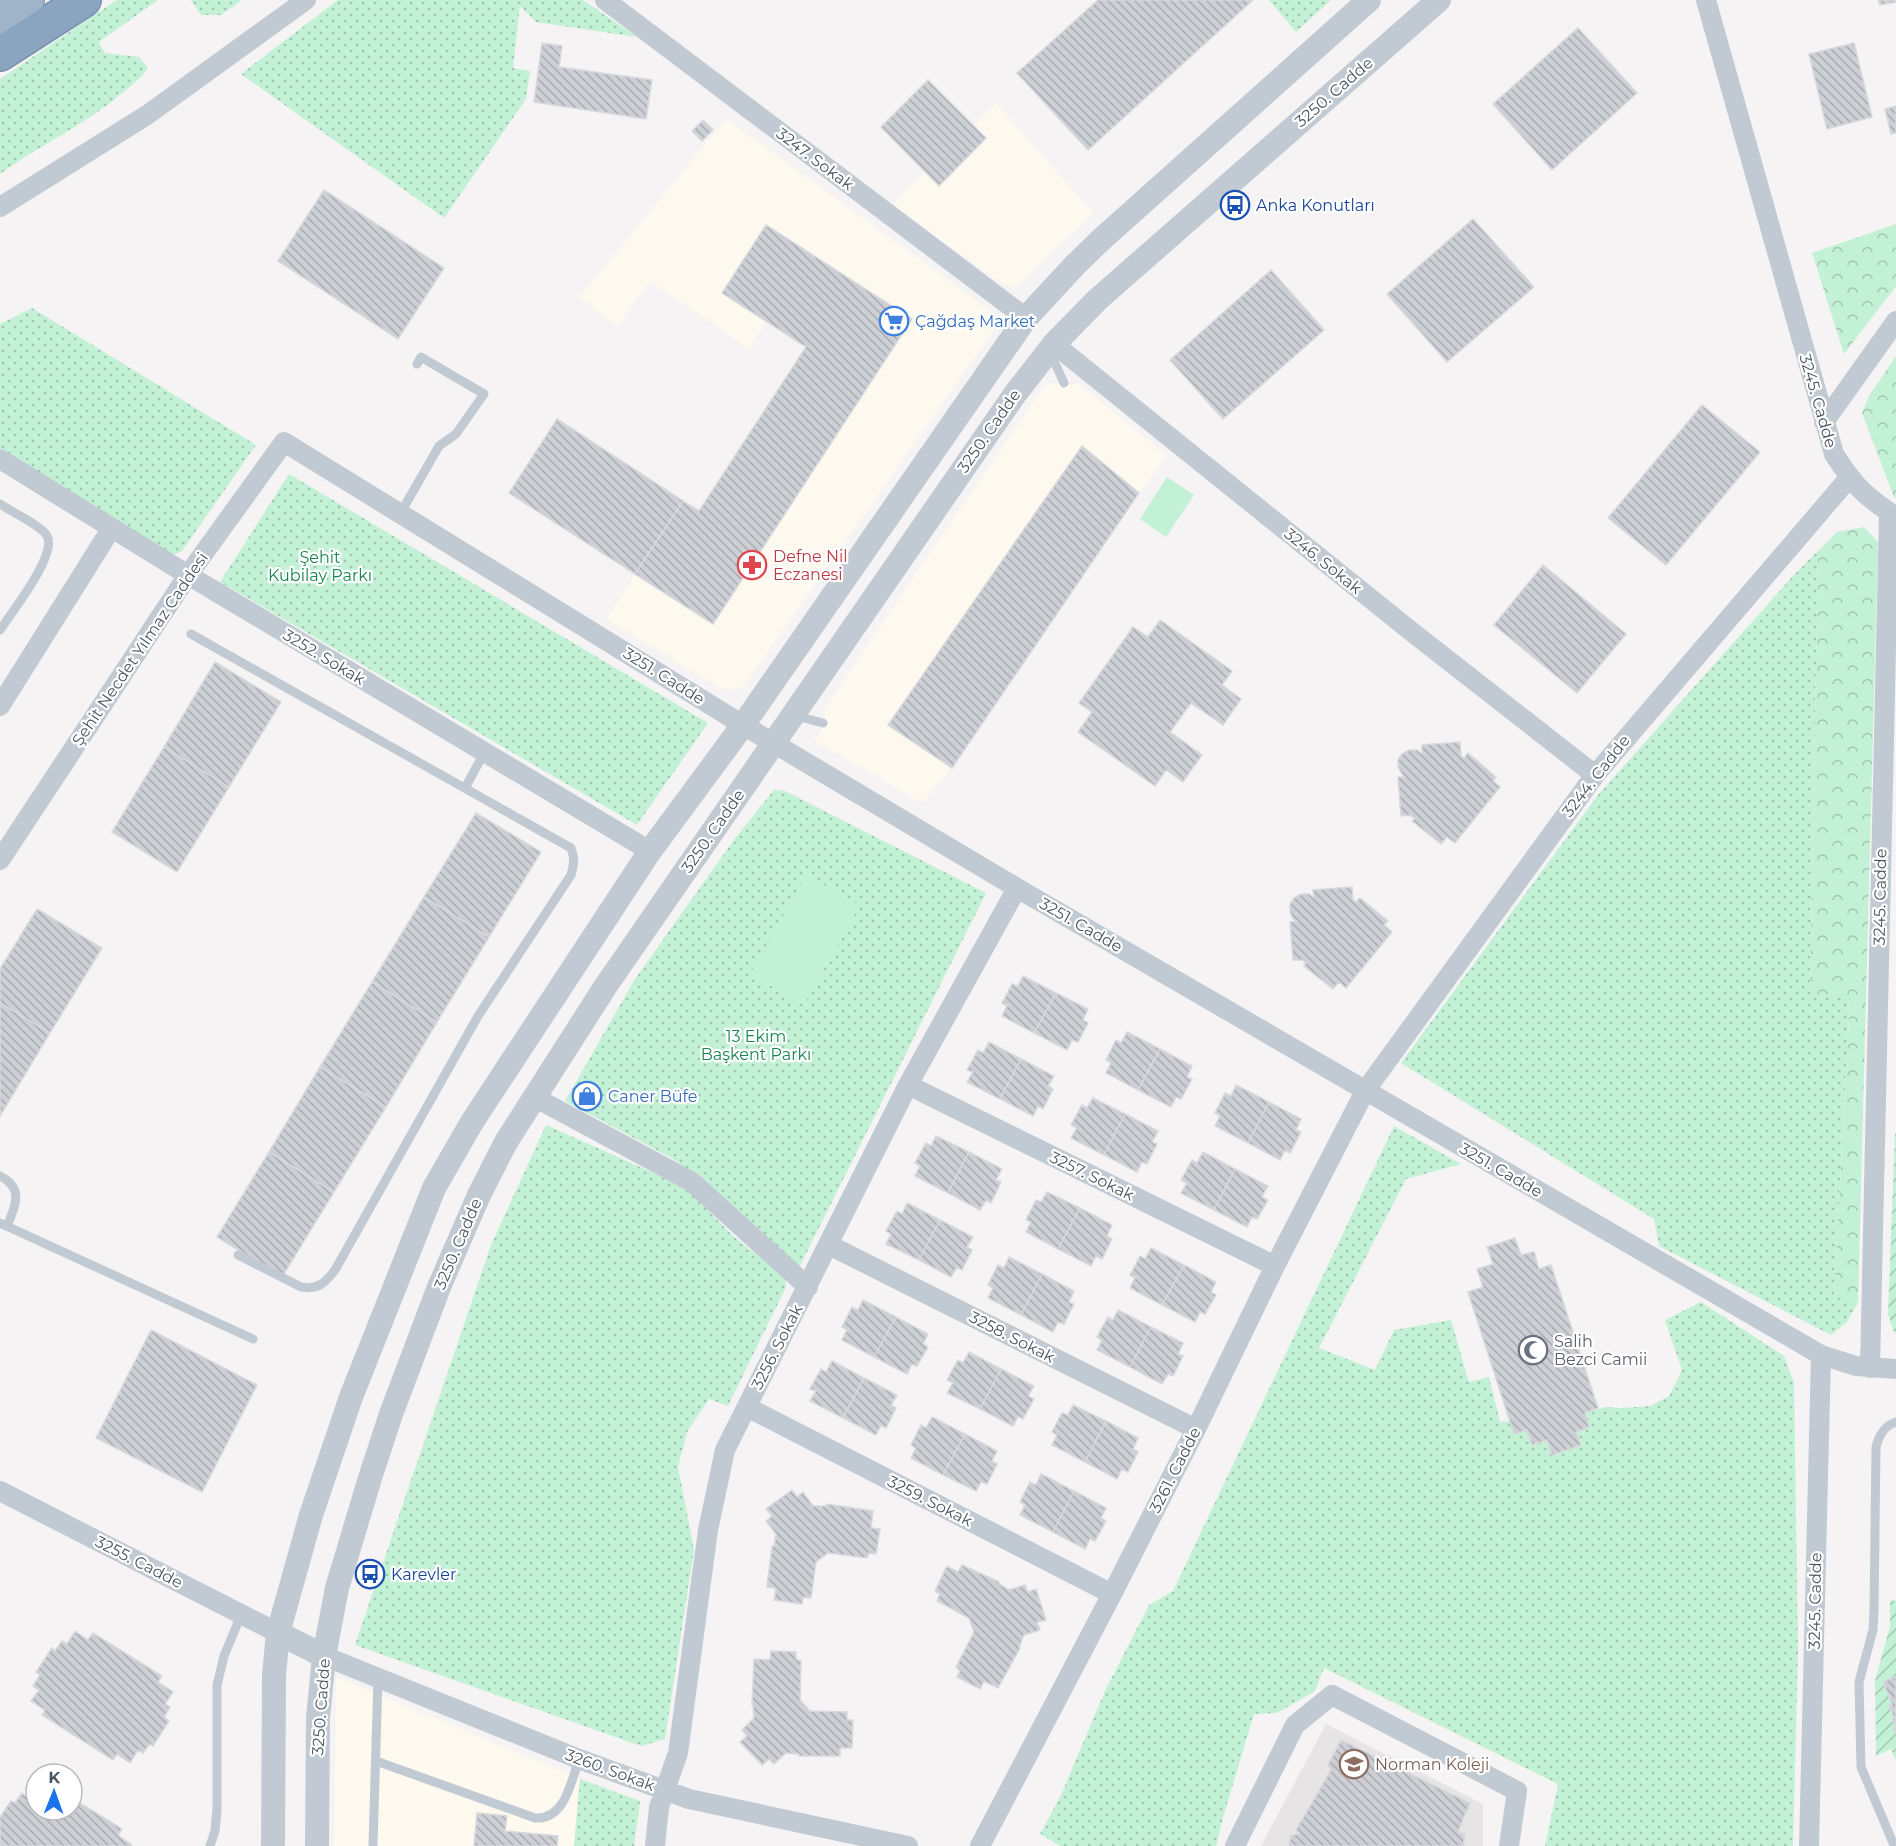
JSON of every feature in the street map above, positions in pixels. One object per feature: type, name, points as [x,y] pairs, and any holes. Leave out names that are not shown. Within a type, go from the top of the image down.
[{"type":"highway","points":[[0,18],[28,0]]},
{"type":"highway","points":[[0,54],[84,0]]},
{"type":"street","points":[[0,207],[147,115],[306,0]]},
{"type":"street","name":"3247. Sokak","points":[[604,0],[1026,318]]},
{"type":"street","name":"3250. Cadde","points":[[273,1846],[274,1675],[278,1634],[310,1515],[351,1397],[434,1188],[472,1122],[650,851],[743,725],[1026,318],[1075,265],[1120,222],[1369,0]]},
{"type":"street","name":"3250. Cadde","points":[[317,1846],[318,1718],[324,1656],[337,1588],[388,1425],[420,1336],[479,1195],[506,1142],[604,987],[1015,394],[1051,346],[1097,300],[1438,0]]},
{"type":"street","name":"3245. Cadde","points":[[1706,0],[1834,454],[1849,478],[1866,496],[1892,512],[1870,1368]]},
{"type":"street","points":[[1824,422],[1896,321]]},
{"type":"street","name":"3246. Sokak","points":[[1051,346],[1595,775]]},
{"type":"street","name":"3251. Cadde","points":[[284,442],[743,725],[1017,888],[1821,1355],[1870,1368],[1896,1369]]},
{"type":"street","name":"Şehit Necdet Yılmaz Caddesi","points":[[0,860],[188,575],[284,442]]},
{"type":"street","name":"3252. Sokak","points":[[0,459],[111,529],[650,851]]},
{"type":"street","name":"3244. Cadde","points":[[1365,1091],[1595,775],[1849,478]]},
{"type":"street","points":[[0,706],[111,529]]},
{"type":"street","name":"3256. Sokak","points":[[655,1846],[659,1807],[678,1753],[708,1530],[725,1450],[908,1085],[1017,888]]},
{"type":"street","name":"3257. Sokak","points":[[908,1085],[1275,1266]]},
{"type":"street","name":"3261. Cadde","points":[[980,1846],[1112,1594],[1365,1091]]},
{"type":"street","points":[[534,1097],[692,1182],[808,1287]]},
{"type":"street","name":"3258. Sokak","points":[[829,1245],[1196,1429]]},
{"type":"street","name":"3245. Cadde","points":[[1809,1846],[1821,1355]]},
{"type":"street","name":"3259. Sokak","points":[[747,1407],[1112,1594]]},
{"type":"street","name":"3255. Cadde","points":[[0,1491],[278,1634]]},
{"type":"street","points":[[278,1634],[324,1656]]},
{"type":"street","name":"3260. Sokak","points":[[324,1656],[579,1759],[689,1799],[908,1846]]},
{"type":"street","points":[[1234,1846],[1295,1725],[1332,1695],[1517,1791],[1509,1846]]},
{"type":"lane","points":[[1051,346],[1064,383]]},
{"type":"lane","points":[[400,514],[439,446],[456,434],[484,394],[421,357],[417,364]]},
{"type":"lane","points":[[0,504],[40,529],[49,542],[44,563],[0,630]]},
{"type":"lane","points":[[191,634],[570,848],[574,855],[571,875],[478,1017],[326,1281],[318,1287],[301,1287],[238,1255]]},
{"type":"lane","points":[[793,715],[823,723]]},
{"type":"lane","points":[[465,788],[484,753]]},
{"type":"lane","points":[[0,1176],[14,1186],[16,1194],[16,1206],[4,1224],[253,1338]]},
{"type":"lane","points":[[1896,1422],[1882,1431],[1876,1447],[1873,1630],[1859,1682],[1861,1767],[1893,1844],[1896,1844]]},
{"type":"lane","points":[[210,1846],[215,1831],[217,1809],[217,1685],[224,1656],[241,1615]]},
{"type":"lane","points":[[373,1846],[378,1678]]},
{"type":"lane","points":[[376,1761],[534,1818],[542,1818],[556,1812],[562,1805],[579,1759]]},
{"type":"shaded area","points":[[996,103],[1093,213],[1014,286],[1004,285],[892,205]]},
{"type":"shaded area","points":[[726,119],[991,311],[997,323],[746,683],[738,689],[730,690],[720,688],[606,619],[683,501],[699,511],[805,347],[766,322],[749,349],[650,281],[618,326],[579,298]]},
{"type":"shaded area","points":[[1048,383],[1079,384],[1166,455],[952,768],[922,803],[817,742],[814,737],[819,735],[825,717],[823,712],[830,700]]},
{"type":"shaded area","points":[[336,1677],[580,1779],[574,1846],[334,1846]]},
{"type":"shaded area","name":"Norman Koleji","points":[[1326,1724],[1483,1804],[1483,1846],[1261,1846]]},
{"type":"green space","points":[[117,0],[158,0],[99,42],[105,53],[139,57],[148,68],[136,82],[107,105],[0,174],[0,79]]},
{"type":"green space","points":[[191,0],[242,0],[221,15],[201,15]]},
{"type":"green space","points":[[338,0],[583,0],[637,37],[536,22],[520,6],[513,68],[530,71],[526,99],[444,218],[241,74]]},
{"type":"green space","points":[[1269,0],[1331,0],[1296,32]]},
{"type":"green space","points":[[1896,224],[1896,286],[1844,354],[1812,253]]},
{"type":"green space","points":[[32,308],[256,445],[182,551],[170,556],[0,448],[0,324]]},
{"type":"green space","points":[[1896,356],[1896,498],[1862,413],[1869,396]]},
{"type":"green space","name":"Şehit Kubilay Parkı","points":[[289,474],[708,723],[637,825],[220,582]]},
{"type":"green space","points":[[1167,477],[1194,495],[1166,537],[1140,519]]},
{"type":"green space","points":[[1864,527],[1878,542],[1858,1302],[1834,1297],[1850,998],[1810,997],[1818,551],[1837,532]]},
{"type":"green space","points":[[1818,551],[1810,996],[1850,997],[1834,1296],[1858,1302],[1847,1322],[1831,1335],[1659,1246],[1654,1219],[1401,1063],[1598,795],[1793,576]]},
{"type":"green space","name":"13 Ekim Başkent Parkı","points":[[774,790],[785,791],[986,893],[799,1268],[719,1195],[675,1160],[565,1101],[635,979],[736,837]]},
{"type":"green space","points":[[806,875],[860,905],[804,1005],[750,974]]},
{"type":"green space","points":[[546,1125],[685,1187],[734,1237],[785,1276],[786,1287],[728,1406],[709,1399],[687,1432],[678,1467],[694,1550],[665,1739],[641,1746],[355,1645],[491,1245]]},
{"type":"green space","points":[[1394,1126],[1461,1164],[1406,1179],[1319,1348],[1375,1370],[1394,1330],[1451,1320],[1469,1382],[1489,1377],[1500,1422],[1510,1421],[1514,1434],[1527,1430],[1532,1445],[1547,1440],[1552,1454],[1580,1445],[1576,1432],[1589,1427],[1585,1413],[1605,1407],[1650,1406],[1669,1396],[1682,1370],[1665,1320],[1701,1302],[1784,1356],[1794,1383],[1798,1652],[1793,1846],[1545,1846],[1558,1784],[1324,1668],[1315,1691],[1277,1713],[1254,1714],[1216,1846],[1060,1846],[1040,1834],[1061,1795],[1105,1691],[1149,1605],[1173,1591]]},
{"type":"green space","points":[[1895,1133],[1896,1332],[1894,1332],[1888,1314]]},
{"type":"green space","points":[[1890,1600],[1896,1601],[1896,1761],[1891,1749],[1876,1756],[1875,1681],[1890,1626]]},
{"type":"green space","points":[[580,1779],[640,1801],[634,1846],[574,1846]]},
{"type":"building","points":[[1098,0],[1253,0],[1088,150],[1017,73]]},
{"type":"building","points":[[1878,0],[1896,0],[1896,2],[1880,5]]},
{"type":"building","points":[[1578,28],[1637,93],[1552,170],[1493,104]]},
{"type":"building","points":[[542,43],[562,46],[559,67],[652,80],[646,119],[534,102]]},
{"type":"building","points":[[1854,43],[1872,117],[1827,129],[1809,54]]},
{"type":"building","points":[[928,80],[986,138],[939,186],[881,127]]},
{"type":"building","points":[[1896,106],[1896,133],[1891,134],[1885,109]]},
{"type":"building","points":[[703,120],[713,130],[702,141],[692,131]]},
{"type":"building","points":[[324,190],[444,268],[398,339],[278,261]]},
{"type":"building","points":[[1239,196],[1244,203],[1231,213],[1226,207]]},
{"type":"building","points":[[1473,219],[1534,287],[1447,362],[1387,294]]},
{"type":"building","points":[[766,225],[912,319],[713,624],[635,574],[683,501],[699,511],[806,347],[722,293]]},
{"type":"building","points":[[1271,270],[1324,330],[1223,419],[1170,360]]},
{"type":"building","points":[[1702,405],[1760,452],[1666,565],[1608,518]]},
{"type":"building","points":[[557,419],[683,501],[635,574],[509,493]]},
{"type":"building","points":[[1082,446],[1139,493],[952,768],[888,725]]},
{"type":"building","points":[[1543,565],[1626,634],[1577,693],[1494,625]]},
{"type":"building","points":[[1160,620],[1232,671],[1222,685],[1241,699],[1223,725],[1191,703],[1170,732],[1202,755],[1183,782],[1166,770],[1155,786],[1078,732],[1092,712],[1079,703],[1133,627],[1148,637]]},
{"type":"building","points":[[215,662],[281,702],[229,787],[164,747]]},
{"type":"building","points":[[1460,742],[1461,756],[1464,758],[1468,753],[1496,777],[1493,781],[1500,787],[1455,843],[1447,837],[1441,844],[1412,821],[1415,819],[1410,815],[1401,816],[1398,777],[1405,777],[1398,767],[1398,760],[1409,750],[1417,750],[1422,754],[1422,745]]},
{"type":"building","points":[[164,747],[229,787],[177,872],[112,832]]},
{"type":"building","points":[[476,813],[541,852],[489,937],[424,897]]},
{"type":"building","points":[[1352,887],[1353,900],[1356,902],[1360,898],[1388,921],[1384,925],[1392,932],[1346,988],[1339,982],[1333,989],[1304,966],[1306,963],[1302,960],[1293,960],[1290,922],[1297,921],[1293,919],[1290,912],[1290,904],[1301,894],[1309,894],[1314,898],[1313,890]]},
{"type":"building","points":[[424,897],[489,937],[437,1022],[372,982]]},
{"type":"building","points":[[37,909],[102,948],[50,1033],[0,1003],[0,969]]},
{"type":"building","points":[[1023,976],[1056,993],[1034,1033],[1002,1016],[1007,1006],[1002,1003],[1012,984],[1018,986]]},
{"type":"building","points":[[372,982],[437,1022],[386,1107],[320,1067]]},
{"type":"building","points":[[1056,993],[1088,1009],[1083,1020],[1088,1023],[1078,1042],[1072,1040],[1067,1050],[1034,1033]]},
{"type":"building","points":[[0,1003],[50,1033],[0,1116]]},
{"type":"building","points":[[1127,1032],[1160,1049],[1138,1090],[1106,1073],[1111,1063],[1106,1060],[1116,1040],[1121,1043]]},
{"type":"building","points":[[989,1042],[1021,1059],[1000,1099],[967,1082],[973,1072],[967,1070],[978,1050],[983,1053]]},
{"type":"building","points":[[1160,1049],[1192,1066],[1187,1077],[1192,1079],[1181,1099],[1176,1097],[1171,1107],[1138,1090]]},
{"type":"building","points":[[1021,1059],[1054,1076],[1048,1086],[1053,1089],[1043,1109],[1038,1106],[1033,1116],[1000,1099]]},
{"type":"building","points":[[320,1067],[386,1107],[334,1192],[269,1152]]},
{"type":"building","name":"Caner Büfe","points":[[583,1084],[598,1091],[591,1107],[575,1101]]},
{"type":"building","points":[[1236,1085],[1269,1102],[1248,1143],[1215,1126],[1220,1116],[1215,1113],[1225,1093],[1231,1096]]},
{"type":"building","points":[[1093,1098],[1125,1114],[1104,1155],[1071,1138],[1077,1128],[1071,1125],[1082,1105],[1087,1108]]},
{"type":"building","points":[[1269,1102],[1301,1119],[1296,1130],[1301,1132],[1290,1153],[1285,1150],[1280,1160],[1248,1143]]},
{"type":"building","points":[[1125,1114],[1158,1131],[1152,1142],[1157,1144],[1147,1164],[1142,1162],[1137,1172],[1104,1155]]},
{"type":"building","points":[[936,1136],[969,1152],[948,1193],[915,1176],[920,1166],[915,1163],[926,1143],[931,1146]]},
{"type":"building","points":[[269,1152],[334,1192],[282,1277],[217,1237]]},
{"type":"building","points":[[969,1152],[1002,1169],[996,1180],[1001,1182],[991,1203],[986,1200],[980,1210],[948,1193]]},
{"type":"building","points":[[1203,1152],[1235,1169],[1214,1210],[1181,1193],[1187,1183],[1181,1180],[1192,1160],[1197,1163]]},
{"type":"building","points":[[1235,1169],[1268,1186],[1262,1197],[1268,1200],[1257,1219],[1252,1217],[1247,1227],[1214,1210]]},
{"type":"building","points":[[1047,1192],[1080,1208],[1058,1249],[1026,1232],[1031,1222],[1026,1220],[1036,1200],[1041,1202]]},
{"type":"building","points":[[907,1203],[940,1220],[919,1260],[886,1244],[891,1234],[886,1231],[897,1211],[902,1214]]},
{"type":"building","points":[[1080,1208],[1112,1225],[1107,1236],[1112,1239],[1102,1259],[1096,1256],[1091,1266],[1058,1249]]},
{"type":"building","points":[[940,1220],[973,1237],[967,1247],[972,1250],[962,1270],[957,1267],[951,1277],[919,1260]]},
{"type":"building","name":"Salih Bezci Camii","points":[[1515,1238],[1521,1255],[1534,1252],[1539,1269],[1551,1265],[1598,1408],[1585,1413],[1589,1427],[1576,1432],[1581,1445],[1552,1455],[1547,1440],[1532,1445],[1527,1430],[1514,1434],[1468,1292],[1483,1287],[1477,1269],[1493,1264],[1487,1247]]},
{"type":"building","name":"Salih Bezci Camii","points":[[1515,1238],[1521,1255],[1534,1252],[1539,1269],[1551,1265],[1598,1408],[1585,1413],[1589,1427],[1576,1432],[1581,1445],[1552,1455],[1547,1440],[1532,1445],[1527,1430],[1514,1434],[1468,1292],[1483,1287],[1477,1269],[1493,1264],[1487,1247]]},
{"type":"building","points":[[1151,1248],[1184,1265],[1162,1305],[1130,1288],[1135,1278],[1130,1275],[1140,1256],[1145,1259]]},
{"type":"building","points":[[1009,1257],[1042,1274],[1021,1315],[988,1298],[993,1288],[988,1285],[998,1265],[1004,1268]]},
{"type":"building","points":[[1184,1265],[1216,1282],[1211,1292],[1216,1295],[1205,1314],[1200,1312],[1195,1322],[1162,1305]]},
{"type":"building","points":[[1042,1274],[1074,1291],[1069,1302],[1074,1304],[1064,1324],[1058,1322],[1053,1332],[1021,1315]]},
{"type":"building","points":[[863,1300],[896,1317],[874,1357],[842,1340],[847,1330],[842,1327],[852,1307],[858,1310]]},
{"type":"building","points":[[1118,1310],[1151,1327],[1130,1367],[1097,1350],[1102,1340],[1097,1337],[1108,1317],[1113,1320]]},
{"type":"building","points":[[896,1317],[928,1334],[923,1344],[928,1347],[917,1366],[912,1364],[907,1374],[874,1357]]},
{"type":"building","points":[[1151,1327],[1183,1343],[1178,1354],[1183,1356],[1173,1376],[1168,1374],[1162,1384],[1130,1367]]},
{"type":"building","points":[[151,1330],[257,1385],[202,1492],[96,1438]]},
{"type":"building","points":[[969,1352],[1001,1369],[980,1409],[947,1393],[953,1383],[947,1380],[958,1360],[963,1363]]},
{"type":"building","points":[[832,1361],[864,1378],[843,1418],[810,1401],[816,1391],[810,1389],[821,1369],[826,1372]]},
{"type":"building","points":[[1001,1369],[1034,1386],[1028,1396],[1034,1399],[1023,1419],[1018,1416],[1013,1426],[980,1409]]},
{"type":"building","points":[[864,1378],[897,1395],[891,1405],[896,1408],[886,1428],[881,1425],[876,1435],[843,1418]]},
{"type":"building","points":[[1073,1405],[1106,1421],[1085,1462],[1052,1445],[1057,1435],[1052,1432],[1062,1413],[1068,1415]]},
{"type":"building","points":[[932,1417],[965,1434],[943,1475],[911,1458],[916,1448],[911,1445],[921,1425],[926,1428]]},
{"type":"building","points":[[1106,1421],[1138,1438],[1133,1449],[1138,1452],[1128,1472],[1122,1469],[1117,1479],[1085,1462]]},
{"type":"building","points":[[965,1434],[997,1451],[992,1461],[997,1464],[987,1484],[981,1482],[976,1491],[943,1475]]},
{"type":"building","points":[[1041,1474],[1074,1491],[1053,1532],[1020,1515],[1025,1505],[1020,1502],[1030,1482],[1036,1485]]},
{"type":"building","points":[[792,1490],[797,1497],[803,1492],[813,1506],[827,1506],[827,1504],[873,1511],[871,1528],[880,1529],[876,1554],[869,1553],[867,1558],[828,1553],[816,1562],[811,1598],[803,1597],[802,1604],[774,1600],[776,1588],[767,1587],[772,1546],[774,1546],[776,1534],[766,1521],[772,1516],[766,1509]]},
{"type":"building","points":[[1074,1491],[1106,1508],[1101,1518],[1106,1521],[1095,1541],[1090,1539],[1085,1549],[1053,1532]]},
{"type":"building","points":[[962,1565],[999,1582],[1009,1590],[1025,1585],[1028,1592],[1036,1589],[1046,1620],[1037,1622],[1040,1630],[1024,1635],[1020,1648],[998,1688],[984,1681],[980,1689],[957,1677],[960,1671],[956,1667],[974,1632],[969,1618],[937,1601],[940,1594],[935,1591],[947,1566],[958,1572]]},
{"type":"building","points":[[75,1631],[88,1640],[93,1633],[162,1676],[158,1682],[173,1692],[165,1704],[170,1707],[164,1717],[169,1721],[153,1746],[150,1744],[143,1753],[138,1750],[130,1763],[117,1754],[113,1760],[42,1715],[45,1710],[31,1701],[39,1690],[33,1686],[40,1675],[36,1672],[52,1648],[55,1651],[62,1641],[67,1644]]},
{"type":"building","points":[[771,1651],[796,1652],[796,1659],[801,1661],[800,1700],[810,1711],[847,1712],[847,1720],[853,1720],[852,1748],[840,1748],[840,1756],[799,1756],[799,1754],[786,1753],[774,1764],[769,1759],[762,1765],[740,1742],[747,1736],[742,1730],[754,1718],[752,1705],[754,1659],[770,1660]]},
{"type":"building","points":[[1896,1676],[1896,1727],[1889,1705],[1892,1704],[1883,1682]]},
{"type":"building","name":"Norman Koleji","points":[[1341,1740],[1470,1803],[1458,1832],[1465,1834],[1463,1846],[1289,1846],[1291,1835],[1300,1834],[1296,1830],[1331,1770],[1328,1765]]},
{"type":"building","points":[[22,1793],[24,1794],[24,1822],[84,1822],[84,1805],[122,1829],[118,1835],[132,1845],[0,1846],[0,1817],[11,1801],[15,1803]]},
{"type":"building","points":[[477,1813],[507,1816],[505,1831],[558,1836],[557,1846],[474,1846]]},
{"type":"place","name":"Anka Konutları","points":[[1235,205]]},
{"type":"place","name":"Çağdaş Market","points":[[894,321]]},
{"type":"place","name":"Defne Nil Eczanesi","points":[[752,565]]},
{"type":"place","name":"Caner Büfe","points":[[587,1096]]},
{"type":"place","name":"Salih Bezci Camii","points":[[1533,1350]]},
{"type":"place","name":"Karevler","points":[[370,1574]]},
{"type":"place","name":"Norman Koleji","points":[[1354,1764]]}]
